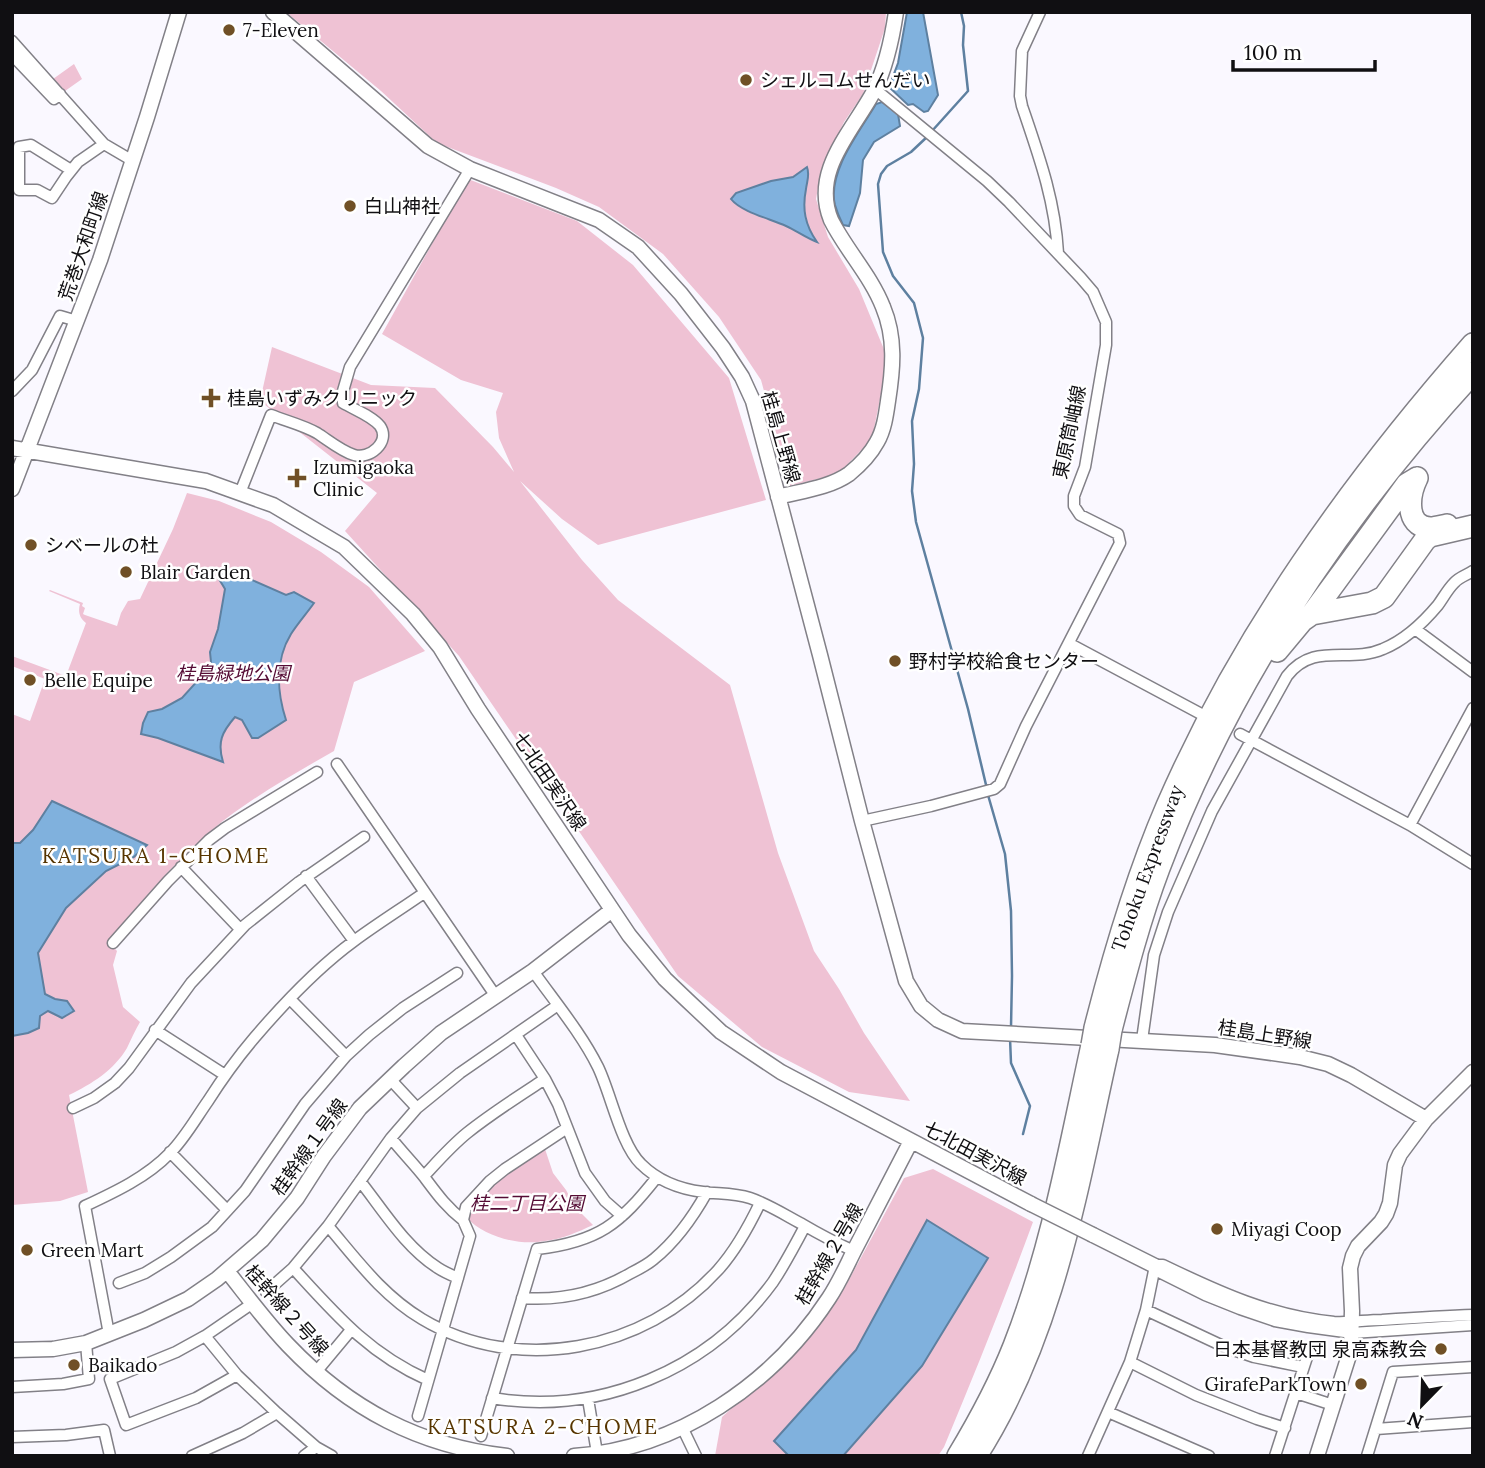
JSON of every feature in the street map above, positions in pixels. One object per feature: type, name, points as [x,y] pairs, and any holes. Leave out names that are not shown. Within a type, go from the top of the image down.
[{"type":"highway","name":"Tohoku Expressway","points":[[976,1456],[1013,1386],[1044,1311],[1074,1203],[1115,953],[1146,859],[1181,776],[1232,676],[1272,608],[1381,454],[1473,344]]},
{"type":"highway","name":"Tohoku Expressway","points":[[958,1456],[978,1423],[1014,1346],[1032,1294],[1102,1038],[1145,907],[1180,816],[1204,764],[1228,715],[1288,611],[1352,517],[1396,461],[1473,373]]},
{"type":"highway","points":[[1204,764],[1224,739],[1279,648],[1302,621],[1312,614],[1407,484],[1417,478],[1412,488],[1410,505],[1418,523],[1432,528],[1473,518]]},
{"type":"highway","points":[[1312,614],[1380,600],[1430,536],[1473,526]]},
{"type":"street","name":"荒巻大和町線","points":[[12,489],[100,260],[179,12]]},
{"type":"street","name":"桂島上野線","points":[[273,12],[428,146],[470,169],[599,220],[638,247],[687,303],[742,377],[752,401],[906,981],[921,1006],[938,1020],[962,1031],[1215,1045],[1300,1057],[1328,1064],[1351,1075],[1426,1119]]},
{"type":"street","points":[[778,497],[826,484],[846,475],[863,462],[878,440],[884,424],[894,361],[889,324],[883,305],[831,220],[825,198],[827,175],[832,162],[875,89],[893,34],[896,12]]},
{"type":"street","points":[[1040,12],[1022,51],[1020,96],[1046,176],[1058,253]]},
{"type":"street","points":[[12,41],[104,144],[133,161]]},
{"type":"street","points":[[12,55],[54,99],[60,94]]},
{"type":"street","name":"東原筒岫線","points":[[862,821],[930,806],[993,789],[1000,784],[1026,726],[1120,543],[1118,534],[1080,515],[1074,506],[1074,496],[1085,467],[1106,345],[1107,332],[1102,311],[1093,292],[1002,195],[875,89]]},
{"type":"street","points":[[71,170],[31,145],[19,147],[19,190],[37,190],[52,198],[78,162],[104,144]]},
{"type":"street","points":[[240,493],[271,415],[314,431],[353,455],[366,455],[378,447],[383,432],[380,426],[343,403],[343,391],[350,367],[470,169]]},
{"type":"street","points":[[12,391],[32,370],[60,316],[77,321]]},
{"type":"street","name":"七北田実沢線","points":[[12,448],[206,481],[272,505],[344,547],[413,614],[440,647],[478,709],[643,954],[665,979],[721,1032],[781,1072],[1031,1205],[1155,1266]]},
{"type":"street","points":[[1142,1040],[1154,955],[1168,912],[1212,811],[1287,676],[1300,662],[1315,657],[1371,654],[1393,645],[1415,629],[1455,581],[1473,571]]},
{"type":"street","points":[[1415,629],[1473,672]]},
{"type":"street","points":[[1070,644],[1203,715]]},
{"type":"street","points":[[1410,824],[1473,708]]},
{"type":"street","points":[[1240,734],[1410,824],[1473,864]]},
{"type":"street","points":[[337,764],[495,995]]},
{"type":"street","points":[[113,943],[209,840],[317,772]]},
{"type":"street","points":[[72,1108],[94,1098],[115,1083],[199,973],[240,929],[306,876],[364,837]]},
{"type":"street","points":[[181,867],[240,929]]},
{"type":"street","points":[[306,876],[354,941]]},
{"type":"street","points":[[108,1334],[85,1206],[141,1176],[170,1152],[254,1038],[290,999],[354,941],[424,893]]},
{"type":"street","name":"桂幹線１号線","points":[[12,1350],[53,1349],[86,1343],[188,1299],[262,1240],[297,1198],[360,1108],[440,1033],[533,971],[612,910]]},
{"type":"street","points":[[533,971],[581,1037],[598,1066],[629,1149],[638,1162],[657,1177],[673,1185],[734,1194],[760,1203],[854,1251]]},
{"type":"street","points":[[119,1283],[145,1273],[212,1227],[245,1191],[305,1104],[346,1056],[403,1008],[457,973]]},
{"type":"street","points":[[290,999],[346,1056]]},
{"type":"street","points":[[266,1292],[293,1268],[328,1226],[417,1108],[460,1073],[558,1005]]},
{"type":"street","points":[[155,1030],[225,1075]]},
{"type":"street","points":[[516,1035],[558,1104],[585,1173],[605,1200],[622,1216]]},
{"type":"street","points":[[1317,1456],[1351,1349],[1350,1268],[1353,1256],[1386,1214],[1395,1165],[1400,1154],[1426,1119],[1473,1072]]},
{"type":"street","points":[[390,1079],[417,1108]]},
{"type":"street","points":[[424,1176],[468,1133],[545,1079]]},
{"type":"street","points":[[463,1220],[466,1207],[490,1181],[522,1156],[567,1128]]},
{"type":"street","points":[[391,1139],[424,1176],[444,1204],[463,1220],[470,1236],[418,1416]]},
{"type":"street","name":"桂幹線２号線","points":[[574,1456],[661,1437],[732,1398],[780,1358],[801,1336],[828,1299],[911,1141]]},
{"type":"street","points":[[170,1152],[228,1210]]},
{"type":"street","points":[[481,1436],[537,1249],[577,1242],[607,1228],[639,1201],[657,1177]]},
{"type":"street","points":[[360,1181],[395,1227],[421,1255],[458,1279]]},
{"type":"street","points":[[522,1298],[575,1296],[617,1281],[652,1261],[676,1238],[707,1192]]},
{"type":"street","points":[[328,1226],[369,1276],[403,1307],[423,1320],[474,1342],[506,1349],[543,1350],[580,1346],[619,1336],[653,1322],[688,1298],[720,1268],[760,1203]]},
{"type":"street","points":[[492,1398],[526,1403],[588,1399],[670,1372],[710,1346],[744,1316],[773,1282],[805,1226]]},
{"type":"street","points":[[1155,1266],[1161,1273],[1205,1296],[1275,1321],[1308,1327],[1473,1325]]},
{"type":"street","points":[[1088,1456],[1130,1362],[1146,1310],[1155,1266]]},
{"type":"street","points":[[293,1268],[351,1330],[388,1359],[428,1380]]},
{"type":"street","name":"桂幹線２号線","points":[[226,1271],[287,1343],[316,1372],[368,1411],[443,1450],[467,1450],[508,1456]]},
{"type":"street","points":[[237,1375],[196,1398],[126,1424],[110,1379],[176,1352],[253,1303]]},
{"type":"street","points":[[1146,1310],[1225,1347],[1254,1357],[1303,1367]]},
{"type":"street","points":[[1352,1327],[1473,1315]]},
{"type":"street","points":[[316,1372],[351,1330]]},
{"type":"street","points":[[205,1336],[237,1375],[276,1413],[316,1447],[332,1456]]},
{"type":"street","points":[[12,1387],[63,1384],[89,1379],[86,1343]]},
{"type":"street","points":[[1275,1456],[1309,1351]]},
{"type":"street","points":[[1130,1362],[1196,1395],[1285,1428]]},
{"type":"street","points":[[1367,1456],[1393,1372],[1473,1367]]},
{"type":"street","points":[[1296,1393],[1333,1405]]},
{"type":"street","points":[[588,1399],[597,1453]]},
{"type":"street","points":[[1108,1412],[1209,1456]]},
{"type":"street","points":[[192,1456],[243,1433],[276,1413]]},
{"type":"street","points":[[1376,1429],[1473,1422]]},
{"type":"street","points":[[682,1427],[696,1456]]},
{"type":"street","points":[[12,1437],[66,1435],[104,1430],[110,1456]]},
{"type":"street","points":[[303,1456],[316,1447]]},
{"type":"green space","points":[[286,12],[886,12],[885,28],[863,94],[844,122],[821,171],[816,199],[828,237],[859,289],[888,359],[872,439],[842,470],[790,486],[761,380],[719,317],[663,254],[599,207],[437,143],[381,91]]},
{"type":"green space","points":[[74,64],[82,79],[65,91],[53,79]]},
{"type":"green space","points":[[468,179],[577,221],[633,265],[729,378],[766,500],[598,545],[562,519],[520,481],[582,560],[618,600],[730,685],[778,853],[814,951],[910,1101],[849,1092],[762,1047],[678,976],[459,656],[345,531],[377,493],[260,401],[272,347],[371,385],[435,388],[514,472],[499,438],[496,412],[503,393],[461,380],[382,334]]},
{"type":"green space","name":"桂島緑地公園","points":[[187,493],[219,501],[271,522],[321,552],[369,587],[425,651],[354,682],[334,751],[256,798],[212,830],[170,870],[108,941],[117,951],[113,965],[123,1007],[140,1022],[116,1063],[94,1081],[69,1095],[88,1192],[60,1201],[12,1205],[12,714],[30,721],[45,679],[12,666],[12,656],[66,676],[86,623],[80,614],[80,604],[49,591],[83,603],[83,614],[117,626],[128,601],[140,599]]},
{"type":"green space","name":"桂二丁目公園","points":[[544,1146],[553,1173],[575,1207],[593,1225],[558,1239],[524,1242],[493,1235],[474,1225],[467,1218],[483,1195],[511,1169]]},
{"type":"green space","points":[[933,1169],[1033,1222],[967,1391],[938,1456],[715,1456],[722,1417],[807,1340],[844,1289],[904,1178]]},
{"type":"water","points":[[907,12],[923,12],[938,95],[928,111],[924,112],[913,104],[908,105],[889,87],[898,63]]},
{"type":"water","points":[[882,102],[898,114],[900,126],[874,142],[863,160],[860,193],[849,226],[843,225],[835,205],[834,192],[840,166],[876,104]]},
{"type":"water","points":[[807,167],[805,210],[807,223],[817,242],[749,211],[731,199],[736,193],[793,177]]},
{"type":"water","points":[[227,569],[286,595],[294,592],[314,603],[291,634],[282,654],[279,687],[286,720],[258,738],[252,738],[242,720],[235,717],[222,738],[223,762],[141,734],[148,712],[162,709],[182,698],[211,662],[210,652],[218,629],[225,589],[219,579]]},
{"type":"water","points":[[52,801],[147,845],[134,857],[106,871],[66,908],[38,953],[45,994],[67,1001],[74,1011],[62,1018],[48,1011],[40,1016],[39,1028],[12,1036],[12,843],[20,843],[33,830]]},
{"type":"water","points":[[927,1220],[988,1258],[922,1366],[843,1456],[789,1456],[774,1441],[856,1350]]},
{"type":"waterway","points":[[932,131],[968,91],[961,12]]},
{"type":"waterway","points":[[928,136],[911,152],[887,166],[881,174],[878,184],[883,252],[893,276],[914,303],[923,338],[919,389],[912,421],[912,491],[916,522],[968,709],[987,789]]},
{"type":"waterway","points":[[988,795],[1005,854],[1011,911],[1011,1027]]},
{"type":"waterway","points":[[1010,1038],[1011,1063],[1030,1106],[1023,1134]]},
{"type":"place","name":"7-Eleven","points":[[229,30]]},
{"type":"place","name":"シェルコムせんだい","points":[[746,80]]},
{"type":"place","name":"白山神社","points":[[350,206]]},
{"type":"place","name":"桂島いずみクリニック","points":[[211,398]]},
{"type":"place","name":"Izumigaoka Clinic","points":[[297,478]]},
{"type":"place","name":"シベールの杜","points":[[31,545]]},
{"type":"place","name":"Blair Garden","points":[[126,572]]},
{"type":"place","name":"野村学校給食センター","points":[[895,661]]},
{"type":"place","name":"Belle Equipe","points":[[30,680]]},
{"type":"place","name":"Miyagi Coop","points":[[1217,1229]]},
{"type":"place","name":"Green Mart","points":[[27,1250]]},
{"type":"place","name":"日本基督教団 泉高森教会","points":[[1441,1349]]},
{"type":"place","name":"Baikado","points":[[74,1365]]},
{"type":"place","name":"GirafeParkTown","points":[[1361,1384]]},
{"type":"district","name":"KATSURA 1-CHOME","points":[[156,856]]},
{"type":"district","name":"KATSURA 2-CHOME","points":[[543,1427]]}]
